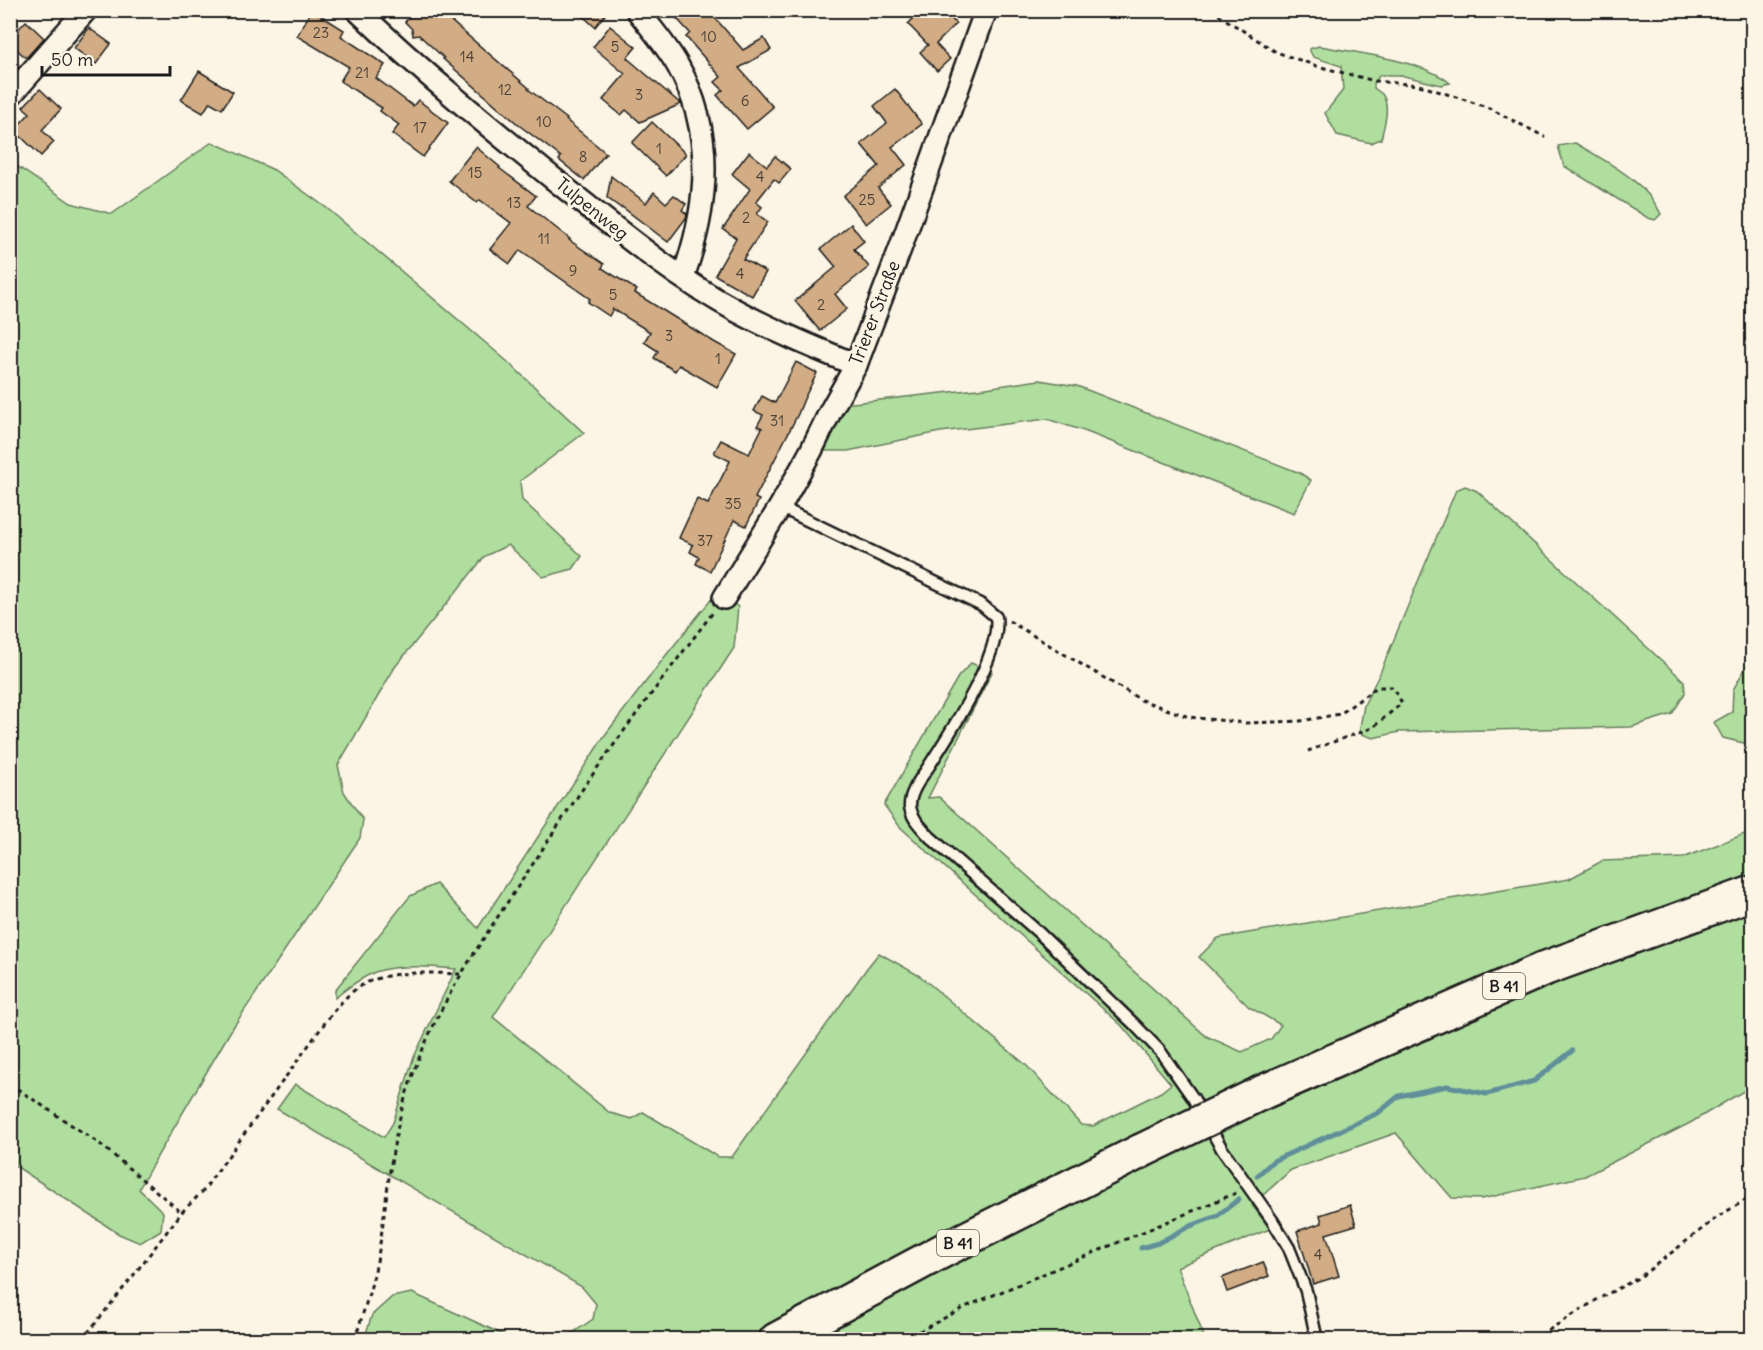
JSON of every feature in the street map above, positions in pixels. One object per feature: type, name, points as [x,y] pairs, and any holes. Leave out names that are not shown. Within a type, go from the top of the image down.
[{"type":"highway","name":"B 41","points":[[776,1340],[946,1249],[1141,1151],[1261,1094],[1546,968],[1752,893]]},
{"type":"street","points":[[10,96],[86,10]]},
{"type":"street","name":"Tulpenweg","points":[[357,10],[387,39],[515,148],[643,250],[734,309],[796,340],[856,365]]},
{"type":"street","points":[[637,10],[678,67],[693,98],[702,133],[704,172],[701,213],[692,252],[683,277]]},
{"type":"street","name":"Trierer Straße","points":[[724,598],[780,507],[856,365],[986,11]]},
{"type":"lane","points":[[780,507],[982,605],[996,617],[998,628],[988,662],[953,728],[912,793],[910,806],[916,822],[1037,931],[1160,1051],[1192,1098],[1221,1149],[1272,1220],[1289,1248],[1306,1291],[1317,1340]]},
{"type":"path","points":[[1211,10],[1276,52],[1317,66],[1375,81],[1419,85],[1487,106],[1545,137]]},
{"type":"path","points":[[355,1340],[377,1258],[394,1142],[410,1083],[424,1044],[460,974],[612,747],[724,598]]},
{"type":"path","points":[[996,617],[1017,626],[1142,700],[1189,717],[1246,723],[1301,721],[1340,714],[1377,687],[1394,687],[1402,703],[1372,728],[1308,751]]},
{"type":"path","points":[[82,1340],[182,1212],[203,1191],[332,1013],[352,992],[362,985],[390,975],[460,974]]},
{"type":"path","points":[[10,1084],[100,1144],[182,1212]]},
{"type":"path","points":[[903,1340],[965,1307],[1248,1188]]},
{"type":"path","points":[[1533,1340],[1598,1299],[1640,1278],[1719,1216],[1752,1196]]},
{"type":"green space","points":[[1319,46],[1407,63],[1438,75],[1450,83],[1441,85],[1400,75],[1380,75],[1374,83],[1374,88],[1382,94],[1386,104],[1381,139],[1371,143],[1337,135],[1325,113],[1343,90],[1341,66],[1313,57],[1309,49]]},
{"type":"green space","points":[[212,142],[274,170],[328,209],[508,362],[584,433],[520,481],[522,500],[582,556],[573,569],[543,577],[508,545],[485,556],[395,667],[338,765],[344,792],[363,820],[360,838],[230,1032],[139,1189],[163,1212],[161,1230],[140,1243],[119,1234],[11,1163],[11,162],[71,203],[112,214]]},
{"type":"green space","points":[[1575,143],[1623,172],[1645,191],[1661,214],[1655,220],[1648,218],[1564,166],[1558,146]]},
{"type":"green space","points":[[1039,380],[1077,386],[1300,473],[1311,480],[1294,513],[1084,431],[1047,419],[940,432],[848,451],[820,451],[844,404]]},
{"type":"green space","points":[[1465,486],[1477,491],[1684,681],[1685,693],[1672,714],[1631,727],[1399,732],[1373,738],[1359,733],[1364,705],[1380,673],[1456,490]]},
{"type":"green space","points":[[718,591],[738,607],[734,648],[493,1017],[610,1113],[632,1119],[643,1112],[718,1157],[732,1157],[879,953],[920,976],[1026,1065],[1081,1125],[1093,1126],[1161,1092],[1171,1084],[1121,1025],[900,827],[884,805],[958,677],[971,663],[992,672],[928,798],[939,797],[1206,1036],[1242,1052],[1271,1039],[1281,1025],[1249,1007],[1199,957],[1218,938],[1569,879],[1602,861],[1683,858],[1752,831],[1752,1086],[1690,1123],[1585,1176],[1481,1199],[1452,1198],[1396,1133],[1291,1170],[1252,1205],[1270,1229],[1177,1267],[1205,1339],[564,1339],[593,1319],[596,1304],[582,1287],[277,1109],[295,1084],[384,1137],[393,1123],[413,1059],[456,969],[415,967],[384,969],[365,977],[335,998],[335,990],[410,896],[436,884],[478,928],[605,735]]},
{"type":"green space","points":[[1752,656],[1752,745],[1723,738],[1714,722],[1732,712],[1733,690]]},
{"type":"green space","points":[[412,1293],[513,1339],[364,1339],[372,1315],[392,1297]]},
{"type":"building","points":[[312,10],[344,30],[341,36],[385,65],[376,78],[413,106],[418,100],[448,123],[423,157],[392,134],[399,125],[380,111],[382,108],[340,81],[349,67],[297,36]]},
{"type":"building","points":[[415,10],[438,10],[528,89],[606,153],[584,180],[559,160],[561,157],[520,126],[443,59],[419,35],[413,36],[412,29],[405,22]]},
{"type":"building","points":[[576,10],[609,10],[595,27]]},
{"type":"building","points":[[669,10],[708,10],[743,50],[764,38],[771,50],[739,68],[773,107],[747,129],[717,95],[723,90],[715,82],[721,77],[686,37],[690,33]]},
{"type":"building","points":[[932,10],[944,10],[956,24],[936,44],[950,59],[937,71],[920,52],[928,45],[908,24],[915,17],[928,14]]},
{"type":"building","points":[[26,21],[44,38],[26,58],[10,43],[10,38]]},
{"type":"building","points":[[610,26],[636,47],[627,58],[681,104],[640,122],[626,110],[621,115],[603,100],[625,74],[593,47]]},
{"type":"building","points":[[89,28],[111,44],[96,64],[74,48]]},
{"type":"building","points":[[199,71],[233,92],[222,109],[210,102],[203,113],[181,100]]},
{"type":"building","points":[[40,89],[61,109],[42,130],[54,142],[41,156],[14,130],[30,113],[23,107]]},
{"type":"building","points":[[895,89],[922,124],[892,147],[906,165],[878,188],[891,204],[866,224],[843,196],[879,166],[861,144],[887,123],[874,106]]},
{"type":"building","points":[[652,122],[686,154],[666,176],[632,143]]},
{"type":"building","points":[[476,147],[536,196],[528,206],[569,240],[604,264],[602,268],[637,290],[635,293],[736,354],[717,387],[679,365],[675,371],[654,358],[658,351],[644,342],[650,332],[613,309],[609,316],[588,302],[590,299],[520,250],[510,264],[490,249],[511,223],[480,200],[477,203],[449,181]]},
{"type":"building","points":[[749,152],[767,166],[775,156],[791,169],[779,183],[774,179],[756,202],[762,207],[757,214],[768,222],[743,259],[766,272],[752,296],[715,275],[736,238],[723,229],[750,189],[732,174]]},
{"type":"building","points":[[611,176],[646,203],[654,192],[666,203],[674,195],[686,204],[682,210],[687,214],[686,218],[668,242],[607,198]]},
{"type":"building","points":[[851,224],[864,241],[854,249],[869,267],[835,294],[847,309],[820,331],[795,301],[836,267],[821,249]]},
{"type":"building","points":[[796,362],[817,373],[755,498],[759,500],[746,526],[734,520],[710,571],[696,564],[699,557],[690,552],[693,545],[679,538],[697,499],[708,504],[730,461],[714,453],[721,440],[749,454],[762,428],[757,426],[763,415],[754,411],[762,396],[775,403]]},
{"type":"building","points":[[1350,1205],[1356,1225],[1326,1234],[1339,1276],[1313,1284],[1297,1231],[1322,1223],[1320,1215]]},
{"type":"building","points":[[1263,1262],[1269,1276],[1227,1292],[1222,1278]]},
{"type":"waterway","points":[[1257,1176],[1273,1161],[1378,1113],[1399,1096],[1447,1086],[1487,1094],[1534,1081],[1572,1051]]},
{"type":"waterway","points":[[1141,1248],[1158,1243],[1188,1227],[1217,1216],[1239,1199]]}]
